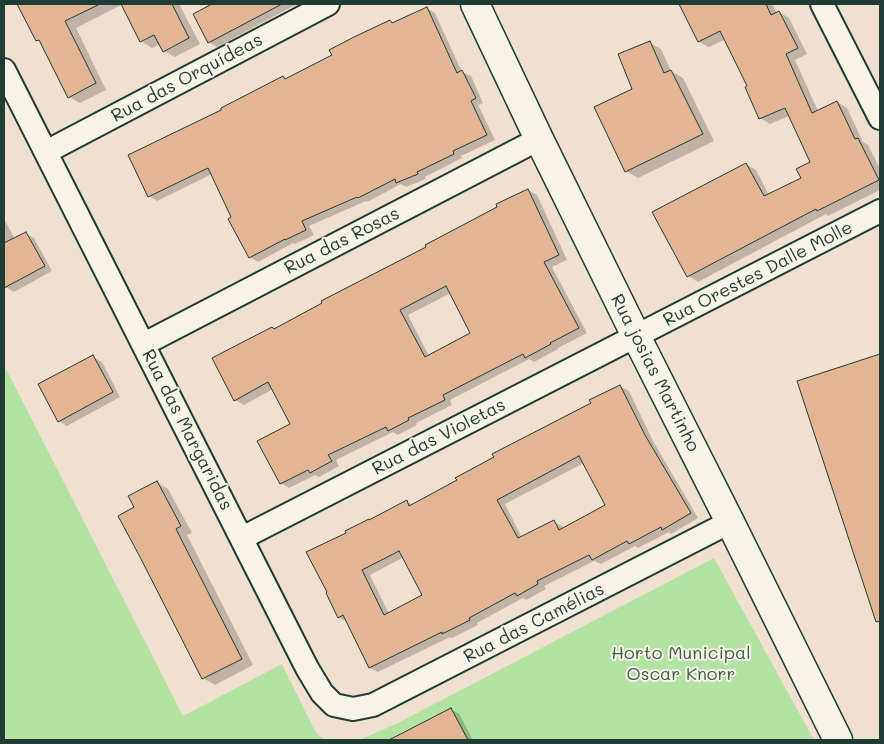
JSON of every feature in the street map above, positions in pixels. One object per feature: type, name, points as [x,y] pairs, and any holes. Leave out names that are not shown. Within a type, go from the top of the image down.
[{"type":"street","name":"Rua das Orquídeas","points":[[46,152],[328,4]]},
{"type":"street","name":"Rua josias Martinho","points":[[475,4],[636,336],[838,740]]},
{"type":"street","points":[[822,4],[880,118]]},
{"type":"street","name":"Rua das Margaridas","points":[[4,70],[307,668],[322,693],[334,705]]},
{"type":"street","name":"Rua das Rosas","points":[[144,344],[540,139]]},
{"type":"street","name":"Rua Orestes Dalle Molle","points":[[636,336],[880,211]]},
{"type":"street","name":"Rua das Violetas","points":[[242,538],[636,336]]},
{"type":"street","name":"Rua das Camélias","points":[[334,705],[353,709],[373,705],[730,522]]},
{"type":"green space","points":[[4,365],[183,716],[282,664],[315,731],[324,740],[4,740]]},
{"type":"green space","name":"Horto Municipal Oscar Knorr","points":[[714,558],[814,740],[359,740],[396,724]]},
{"type":"building","points":[[17,4],[100,4],[65,21],[96,83],[68,98],[39,40],[36,41]]},
{"type":"building","points":[[121,4],[172,4],[189,38],[163,52],[154,35],[140,42]]},
{"type":"building","points":[[212,4],[282,4],[208,43],[193,14]]},
{"type":"building","points":[[679,4],[766,4],[771,15],[779,11],[798,48],[786,54],[812,113],[837,101],[855,139],[858,138],[879,180],[817,211],[816,209],[687,277],[652,212],[746,163],[764,196],[801,178],[796,169],[810,162],[785,108],[759,119],[745,87],[747,86],[720,31],[698,42]]},
{"type":"building","points":[[427,7],[457,73],[462,70],[476,98],[471,101],[487,135],[453,151],[454,154],[417,172],[418,174],[396,183],[395,179],[358,198],[302,221],[306,230],[249,258],[228,219],[231,217],[208,168],[148,197],[128,155],[221,110],[221,108],[283,76],[285,79],[332,55],[329,50],[354,37],[390,20],[392,23]]},
{"type":"building","points":[[650,41],[664,73],[671,70],[703,134],[625,172],[594,107],[632,89],[618,54]]},
{"type":"building","points":[[528,189],[559,255],[544,262],[579,328],[525,358],[523,354],[443,395],[445,400],[408,418],[409,420],[388,431],[386,427],[328,455],[332,461],[310,473],[308,470],[280,484],[257,441],[290,424],[268,382],[234,401],[212,358],[272,327],[274,329],[322,303],[321,301],[426,247],[425,245],[497,207],[496,204]],"holes":[[[446,286],[470,333],[425,357],[400,310]]]},
{"type":"building","points":[[26,232],[45,266],[4,288],[4,243]]},
{"type":"building","points":[[880,354],[880,621],[876,622],[797,381]]},
{"type":"building","points":[[93,355],[113,392],[58,422],[38,384]]},
{"type":"building","points":[[620,385],[645,435],[691,513],[662,530],[661,527],[629,544],[627,541],[592,560],[589,555],[537,581],[538,584],[517,596],[515,593],[469,618],[470,620],[369,668],[343,615],[338,618],[306,552],[407,500],[409,506],[494,457],[492,454],[591,403],[589,400]],"holes":[[[579,456],[605,505],[559,530],[554,520],[518,538],[497,500]],[[399,551],[422,595],[384,615],[362,570]]]},
{"type":"building","points":[[157,481],[181,526],[176,529],[242,659],[202,679],[118,516],[134,507],[128,496]]},
{"type":"building","points":[[451,708],[468,740],[389,740]]}]
